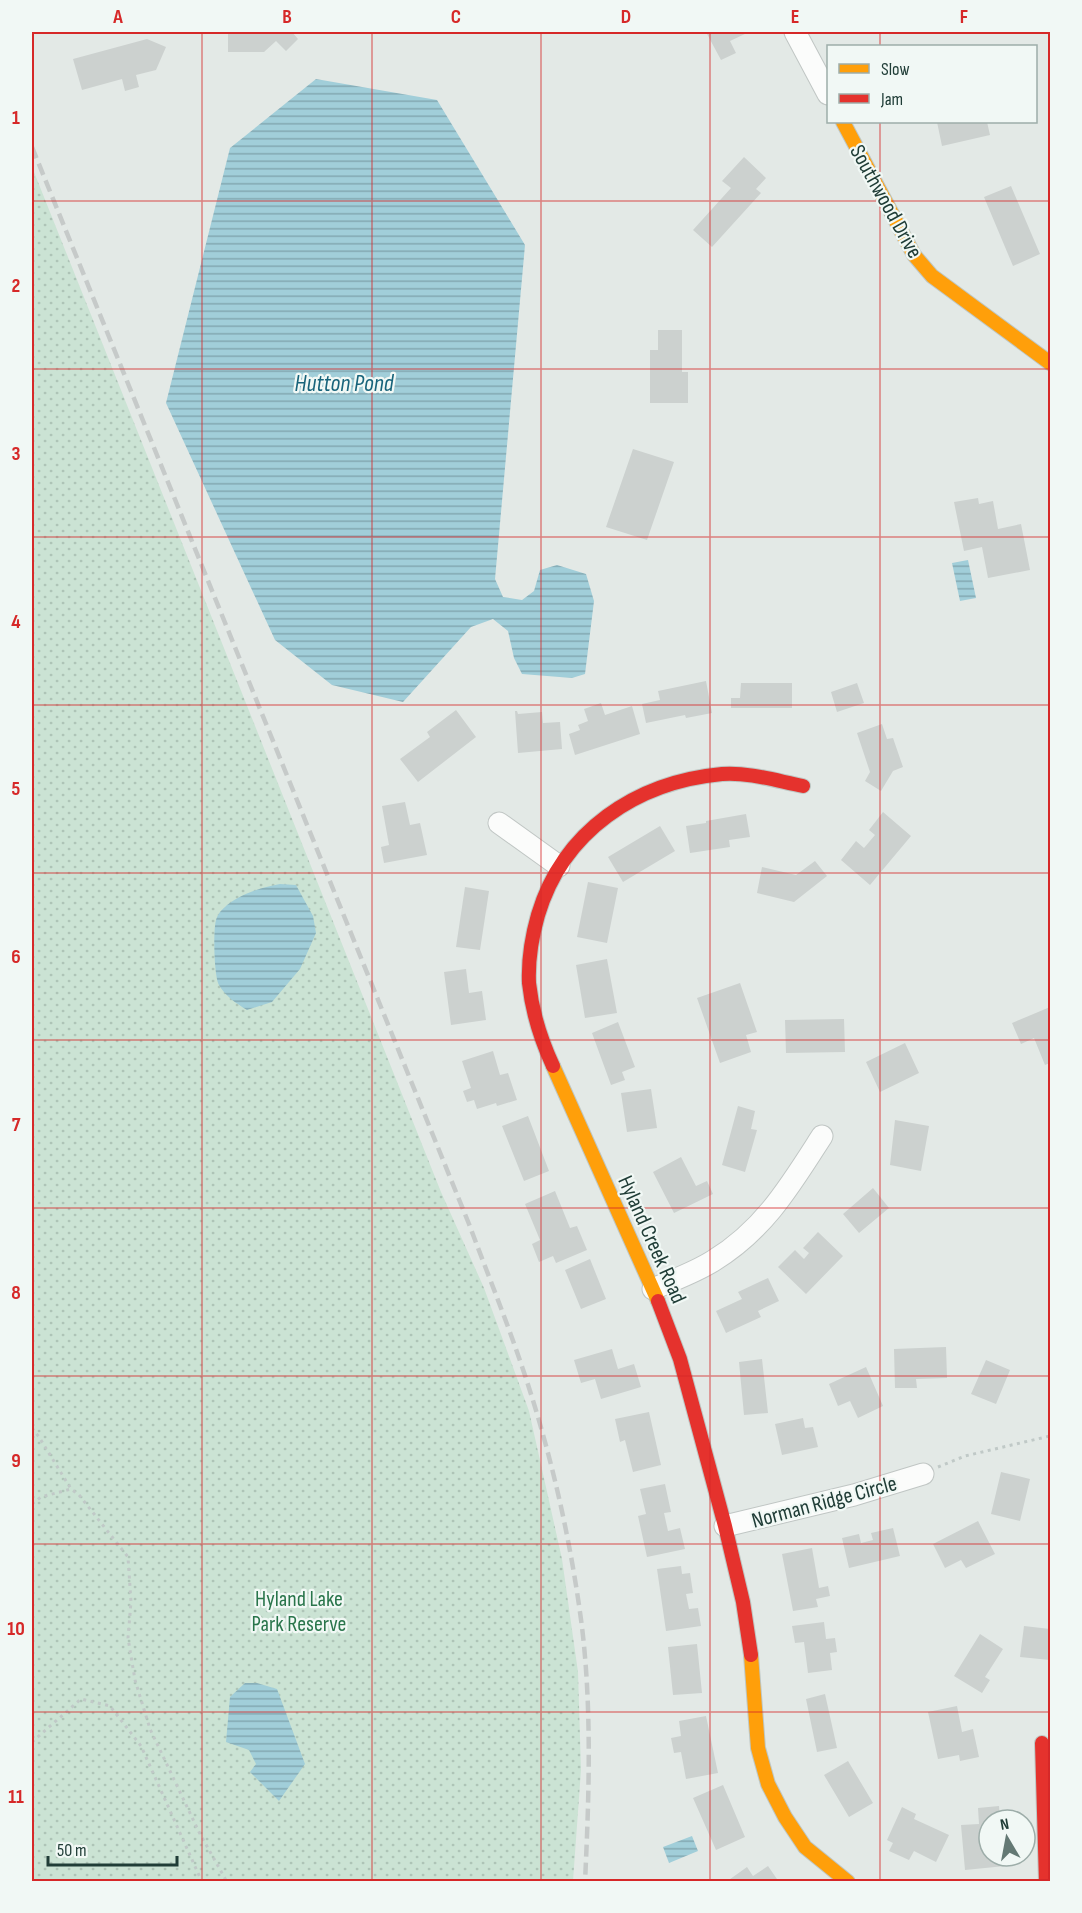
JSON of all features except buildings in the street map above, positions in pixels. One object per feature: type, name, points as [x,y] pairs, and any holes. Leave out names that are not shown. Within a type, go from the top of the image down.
[{"type":"street","points":[[795,32],[827,92]]},
{"type":"street","name":"Southwood Drive","points":[[844,123],[914,255],[932,276],[1050,363]]},
{"type":"street","name":"Hyland Creek Road","points":[[803,786],[762,778],[723,774],[685,778],[649,789],[615,808],[584,834],[559,866],[542,898],[531,935],[529,974],[534,1012],[545,1049],[653,1288],[680,1359],[744,1602],[751,1656],[758,1748],[768,1784],[784,1817],[806,1847],[848,1881]]},
{"type":"street","points":[[499,823],[559,866]]},
{"type":"street","points":[[653,1288],[712,1262],[747,1237],[776,1206],[822,1136]]},
{"type":"street","name":"Norman Ridge Circle","points":[[725,1526],[854,1495],[922,1474]]},
{"type":"street","points":[[1042,1743],[1046,1881]]},
{"type":"path","points":[[32,1428],[71,1489],[79,1495],[128,1557],[131,1602],[128,1638],[135,1680],[150,1729],[199,1833],[227,1881]]},
{"type":"path","points":[[922,1474],[965,1456],[1050,1436]]},
{"type":"path","points":[[32,1504],[41,1497],[71,1489]]},
{"type":"path","points":[[32,1742],[81,1699],[110,1706],[141,1746],[202,1881]]},
{"type":"green space","name":"Hyland Lake Park Reserve","points":[[32,167],[441,1192],[484,1288],[529,1411],[562,1559],[578,1672],[581,1770],[573,1881],[32,1881]]},
{"type":"water","name":"Hutton Pond","points":[[316,79],[437,100],[525,245],[495,579],[503,597],[522,600],[534,591],[540,570],[557,565],[586,574],[594,601],[585,674],[572,678],[522,674],[514,658],[508,631],[493,619],[471,627],[403,702],[332,685],[275,640],[166,403],[230,148]]},
{"type":"water","points":[[968,560],[976,598],[960,601],[952,563]]},
{"type":"water","points":[[280,884],[296,885],[313,916],[316,933],[300,969],[272,1002],[247,1010],[228,996],[217,980],[214,953],[216,920],[229,903],[243,895]]},
{"type":"water","points":[[245,1683],[257,1683],[277,1689],[305,1764],[279,1801],[250,1772],[256,1764],[249,1750],[226,1742],[230,1697]]},
{"type":"water","points":[[692,1836],[698,1851],[669,1863],[663,1847]]},
{"type":"railway","points":[[32,147],[469,1224],[539,1419],[557,1488],[582,1627],[588,1722],[585,1882]]},
{"type":"traffic: slow","points":[[844,123],[914,255],[932,276],[1050,363]]},
{"type":"traffic: slow","points":[[553,1066],[658,1301]]},
{"type":"traffic: slow","points":[[751,1655],[758,1748],[768,1784],[785,1817],[805,1847],[848,1882]]},
{"type":"traffic: jam","points":[[553,1066],[532,1004],[529,983],[531,948],[538,915],[550,885],[565,859],[585,836],[607,816],[633,800],[660,788],[690,779],[722,774],[742,774],[803,786]]},
{"type":"traffic: jam","points":[[658,1301],[680,1359],[725,1526],[743,1602],[751,1655]]},
{"type":"traffic: jam","points":[[1042,1743],[1046,1882]]}]
